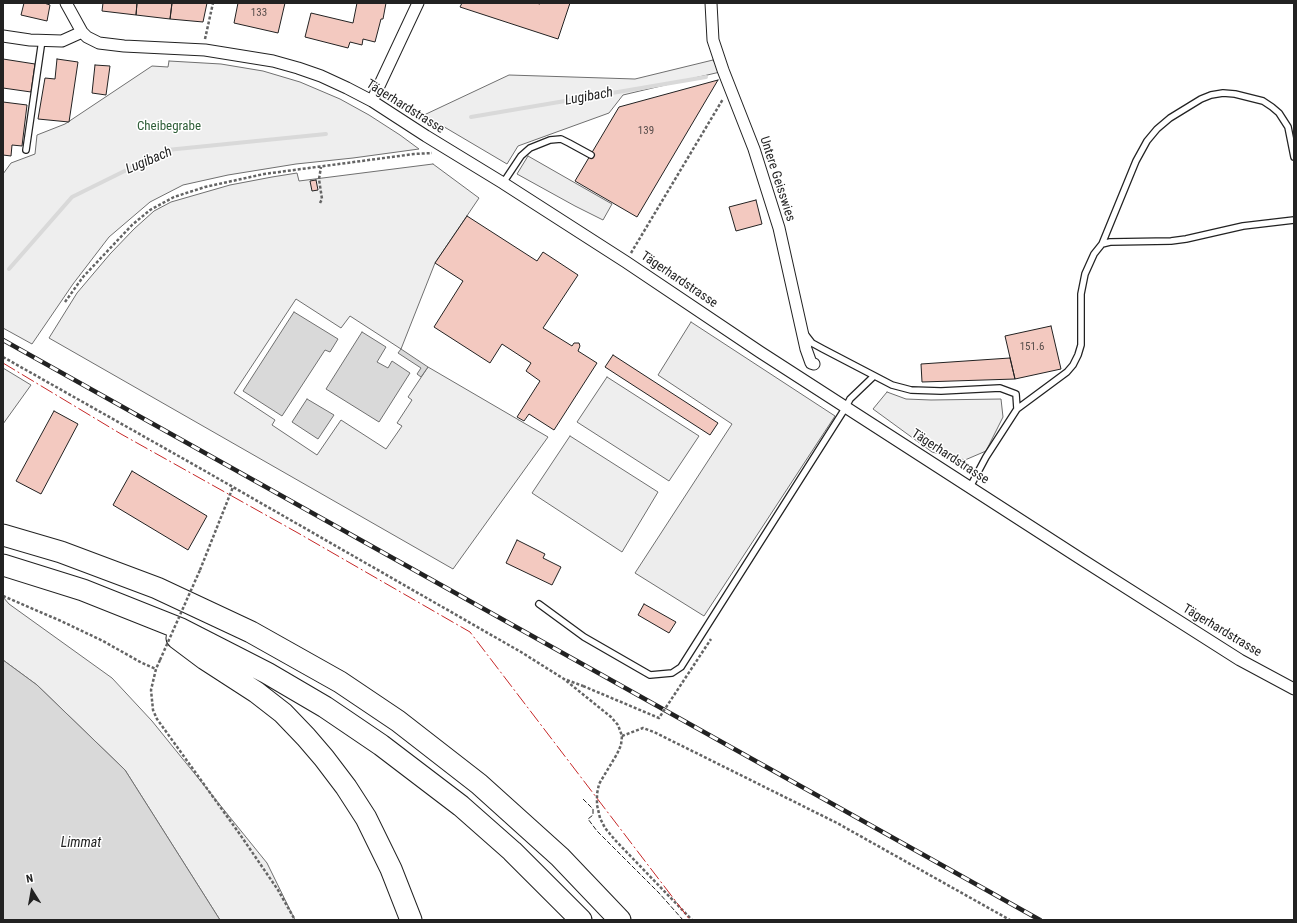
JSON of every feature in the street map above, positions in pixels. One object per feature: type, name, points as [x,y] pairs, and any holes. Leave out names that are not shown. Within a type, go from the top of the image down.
[{"type":"highway","points":[[3,535],[74,557],[157,588],[214,613],[251,632],[340,682],[398,721],[479,784],[560,857],[620,920]]},
{"type":"highway","points":[[3,565],[83,590],[146,614],[208,642],[267,673],[325,707],[381,745],[435,785],[486,828],[536,874],[581,920]]},
{"type":"highway","points":[[146,614],[205,659],[256,692],[286,717],[315,747],[346,786],[366,818],[391,869],[411,920]]},
{"type":"street","points":[[3,36],[62,41],[82,32],[66,3]]},
{"type":"street","points":[[372,101],[418,3]]},
{"type":"street","name":"Untere Geisswies","points":[[711,3],[713,40],[754,149],[779,228],[806,349],[812,363],[814,364]]},
{"type":"street","name":"Tägerhardstrasse","points":[[82,32],[87,37],[98,42],[118,46],[205,50],[272,61],[298,68],[347,88],[372,101],[626,262],[760,352],[1240,660],[1294,689]]},
{"type":"lane","points":[[26,150],[42,40]]},
{"type":"lane","points":[[970,487],[986,457],[1017,408],[1066,372],[1073,365],[1081,345],[1081,294],[1085,274],[1094,254],[1102,244],[1136,161],[1147,141],[1157,129],[1170,118],[1201,99],[1211,95],[1223,93],[1229,94],[1263,102],[1279,113],[1288,127],[1294,157]]},
{"type":"lane","points":[[503,183],[521,156],[530,148],[550,140],[561,139],[591,155]]},
{"type":"lane","points":[[1102,244],[1110,242],[1186,239],[1243,226],[1294,220]]},
{"type":"lane","points":[[803,333],[812,343],[892,385],[911,390],[941,391],[1000,388],[1016,394],[1017,408]]},
{"type":"lane","points":[[539,604],[584,637],[650,674],[672,673],[681,668],[850,399],[874,376]]},
{"type":"path","points":[[205,50],[205,40],[213,3]]},
{"type":"path","points":[[626,262],[730,88]]},
{"type":"path","points":[[65,302],[80,281],[132,225],[150,210],[166,200],[184,193],[239,179],[321,166],[432,153]]},
{"type":"path","points":[[320,203],[322,199],[319,179],[321,166]]},
{"type":"path","points":[[3,357],[497,638],[564,679],[611,717],[618,725],[622,736],[621,745],[617,754],[599,784],[597,805],[600,818],[605,828],[615,840],[692,920]]},
{"type":"path","points":[[233,487],[200,570],[156,669],[151,690],[153,710],[157,719],[278,890],[295,920]]},
{"type":"path","points":[[3,596],[103,641],[142,663],[156,669]]},
{"type":"path","points":[[564,679],[659,718],[711,639]]},
{"type":"path","points":[[622,736],[643,728],[654,732],[837,823],[1010,920]]},
{"type":"green space","points":[[713,60],[720,72],[623,95],[609,113],[518,146],[507,164],[424,115],[509,75],[635,79]]},
{"type":"green space","name":"Cheibegrabe","points":[[169,61],[221,64],[263,71],[300,82],[340,99],[369,115],[419,149],[296,164],[228,175],[183,185],[150,202],[109,237],[73,284],[32,344],[3,328],[3,174],[11,163],[35,154],[37,135],[65,124],[152,66],[168,67]]},
{"type":"green space","points":[[433,164],[479,198],[435,263],[401,349],[350,316],[341,328],[296,299],[234,393],[275,420],[272,425],[317,455],[341,420],[386,449],[402,426],[397,423],[412,400],[408,397],[428,367],[548,437],[453,569],[49,338],[77,293],[110,254],[154,211],[171,202],[230,185],[297,173],[299,181]]},
{"type":"green space","points":[[3,368],[31,385],[3,424]]},
{"type":"green space","points":[[607,377],[699,436],[669,481],[577,422]]},
{"type":"green space","points":[[887,392],[906,399],[1001,399],[1003,417],[986,451],[965,460],[932,452],[873,409]]},
{"type":"green space","points":[[570,436],[658,492],[622,552],[532,493]]},
{"type":"green space","points":[[3,597],[9,604],[112,678],[152,721],[267,863],[295,920],[220,920],[125,770],[37,685],[3,660]]},
{"type":"shaded area","points":[[528,156],[612,204],[603,220],[517,174]]},
{"type":"shaded area","points":[[691,322],[835,416],[704,616],[635,573],[732,424],[658,375]]},
{"type":"water","points":[[294,312],[338,339],[330,352],[325,350],[282,416],[243,391]]},
{"type":"water","points":[[362,332],[386,347],[377,362],[388,368],[392,361],[410,373],[379,422],[326,389]]},
{"type":"water","points":[[401,349],[428,367],[421,377],[417,374],[421,368],[398,353]]},
{"type":"water","points":[[307,399],[334,415],[318,439],[292,422]]},
{"type":"water","name":"Limmat","points":[[3,660],[37,685],[125,770],[220,920],[3,920]]},
{"type":"building","points":[[24,3],[44,3],[50,5],[47,21],[21,15]]},
{"type":"building","points":[[103,3],[137,3],[136,15],[102,11]]},
{"type":"building","points":[[137,3],[172,3],[170,19],[136,15]]},
{"type":"building","points":[[172,3],[207,3],[203,22],[170,19]]},
{"type":"building","points":[[238,3],[285,3],[278,33],[234,23]]},
{"type":"building","points":[[357,3],[386,3],[383,19],[381,19],[375,42],[363,39],[362,45],[350,42],[348,48],[305,37],[311,13],[353,23]]},
{"type":"building","points":[[462,3],[570,3],[558,39],[460,7]]},
{"type":"building","points":[[3,59],[35,64],[31,92],[3,88]]},
{"type":"building","points":[[57,59],[78,62],[69,122],[38,119],[45,78],[55,79]]},
{"type":"building","points":[[95,65],[110,66],[106,95],[92,93]]},
{"type":"building","points":[[718,80],[637,217],[575,181],[619,107]]},
{"type":"building","points":[[3,102],[27,105],[22,146],[12,145],[11,156],[3,155]]},
{"type":"building","points":[[316,180],[318,190],[312,191],[310,181]]},
{"type":"building","points":[[756,200],[762,224],[736,231],[729,207]]},
{"type":"building","points":[[467,216],[537,261],[543,252],[578,275],[543,328],[572,346],[574,343],[579,343],[580,346],[578,351],[597,363],[554,430],[529,414],[524,421],[517,417],[540,381],[526,371],[531,363],[502,344],[490,363],[434,327],[463,281],[435,263]]},
{"type":"building","points":[[1051,326],[1061,369],[1015,379],[1005,336]]},
{"type":"building","points":[[613,355],[718,423],[710,435],[605,367]]},
{"type":"building","points":[[1010,358],[1015,379],[922,382],[921,364]]},
{"type":"building","points":[[54,411],[78,424],[41,494],[16,481]]},
{"type":"building","points":[[132,471],[207,516],[188,550],[113,505]]},
{"type":"building","points":[[517,540],[545,554],[543,558],[561,567],[552,585],[506,563]]},
{"type":"building","points":[[644,604],[676,622],[669,633],[638,615]]},
{"type":"waterway","name":"Lugibach","points":[[471,117],[706,77]]},
{"type":"waterway","name":"Lugibach","points":[[9,269],[72,197],[167,150],[326,134]]},
{"type":"railway","points":[[3,340],[1040,920]]},
{"type":"fence","points":[[583,799],[593,809],[593,815],[588,819],[597,831],[659,893],[683,920]]},
{"type":"power","points":[[3,363],[121,434],[298,533],[470,632],[690,920]]}]
